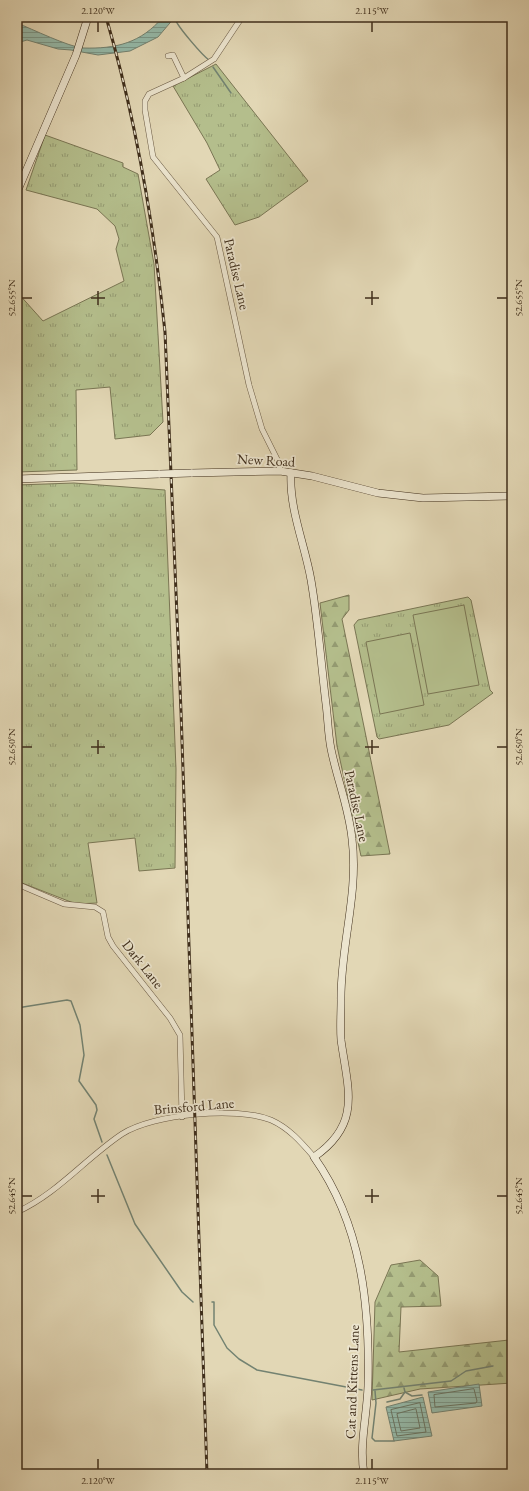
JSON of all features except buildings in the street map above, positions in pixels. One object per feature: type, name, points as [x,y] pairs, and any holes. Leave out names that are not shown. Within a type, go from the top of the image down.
[{"type":"street","points":[[17,192],[76,56],[88,17]]},
{"type":"street","name":"Paradise Lane","points":[[242,17],[217,56],[209,63],[184,78],[147,97],[145,110],[150,149],[157,165],[217,237],[249,385],[262,429],[279,463],[280,471]]},
{"type":"street","points":[[168,56],[173,55],[184,78]]},
{"type":"street","name":"New Road","points":[[17,479],[280,471],[312,476],[363,490],[400,496],[440,498],[512,496]]},
{"type":"street","name":"Paradise Lane","points":[[291,473],[292,499],[304,548],[316,612],[331,749],[347,811],[353,849],[353,889],[343,956],[340,998],[341,1038],[349,1104],[346,1123],[340,1134],[330,1147],[314,1157]]},
{"type":"street","name":"Dark Lane","points":[[17,884],[64,904],[95,907],[103,912],[108,937],[113,946],[170,1018],[180,1035],[182,1117]]},
{"type":"street","name":"Brinsford Lane","points":[[17,1212],[43,1196],[110,1143],[131,1129],[150,1122],[182,1117],[233,1114],[253,1116],[270,1120],[297,1137],[314,1157]]},
{"type":"street","name":"Cat and Kittens Lane","points":[[314,1157],[327,1177],[348,1224],[356,1248],[365,1290],[368,1339],[368,1388],[362,1459],[364,1474]]},
{"type":"green space","points":[[216,64],[308,181],[259,217],[235,225],[206,179],[220,170],[207,143],[173,86]]},
{"type":"green space","points":[[45,135],[123,163],[123,167],[138,174],[154,264],[163,422],[150,435],[115,439],[110,387],[76,390],[77,470],[17,472],[17,292],[43,321],[124,281],[116,249],[119,239],[115,226],[97,209],[26,190]]},
{"type":"green space","points":[[74,483],[165,490],[176,769],[175,868],[139,871],[135,838],[88,843],[97,903],[76,904],[17,881],[17,485]]},
{"type":"green space","points":[[349,595],[349,610],[342,619],[390,854],[361,856],[337,746],[320,603]]},
{"type":"green space","points":[[468,597],[471,600],[490,690],[493,693],[449,725],[379,739],[377,737],[354,625],[358,620]]},
{"type":"green space","points":[[464,605],[479,685],[428,694],[413,615]]},
{"type":"green space","points":[[410,633],[424,705],[380,714],[366,642]]},
{"type":"green space","points":[[420,1260],[438,1276],[441,1306],[401,1307],[399,1352],[509,1340],[512,1343],[512,1383],[420,1389],[372,1400],[375,1302],[391,1265]]},
{"type":"water","points":[[163,17],[175,17],[158,37],[130,51],[98,55],[58,49],[27,40],[17,43],[17,23],[77,47],[95,48],[127,43],[146,33]]},
{"type":"water","points":[[479,1384],[482,1406],[432,1413],[428,1392]]},
{"type":"water","points":[[423,1397],[432,1436],[394,1441],[386,1407]]},
{"type":"waterway","points":[[175,19],[190,41],[209,60]]},
{"type":"waterway","points":[[213,67],[231,93]]},
{"type":"waterway","points":[[17,1008],[67,1000],[71,1001],[80,1025],[84,1055],[79,1081],[96,1105],[97,1110],[94,1119],[102,1142]]},
{"type":"waterway","points":[[107,1155],[135,1224],[182,1292],[193,1302]]},
{"type":"waterway","points":[[212,1302],[214,1302],[214,1325],[227,1348],[239,1359],[257,1370],[362,1390]]},
{"type":"waterway","points":[[373,1390],[451,1381],[466,1371],[493,1366]]},
{"type":"waterway","points":[[387,1402],[400,1399],[405,1392],[404,1388]]},
{"type":"waterway","points":[[375,1391],[376,1403],[372,1438],[375,1441],[394,1441]]},
{"type":"waterway","points":[[405,1392],[412,1396],[422,1395]]},
{"type":"railway","points":[[106,17],[117,55],[143,173],[161,292],[165,332],[181,711],[207,1474]]}]
